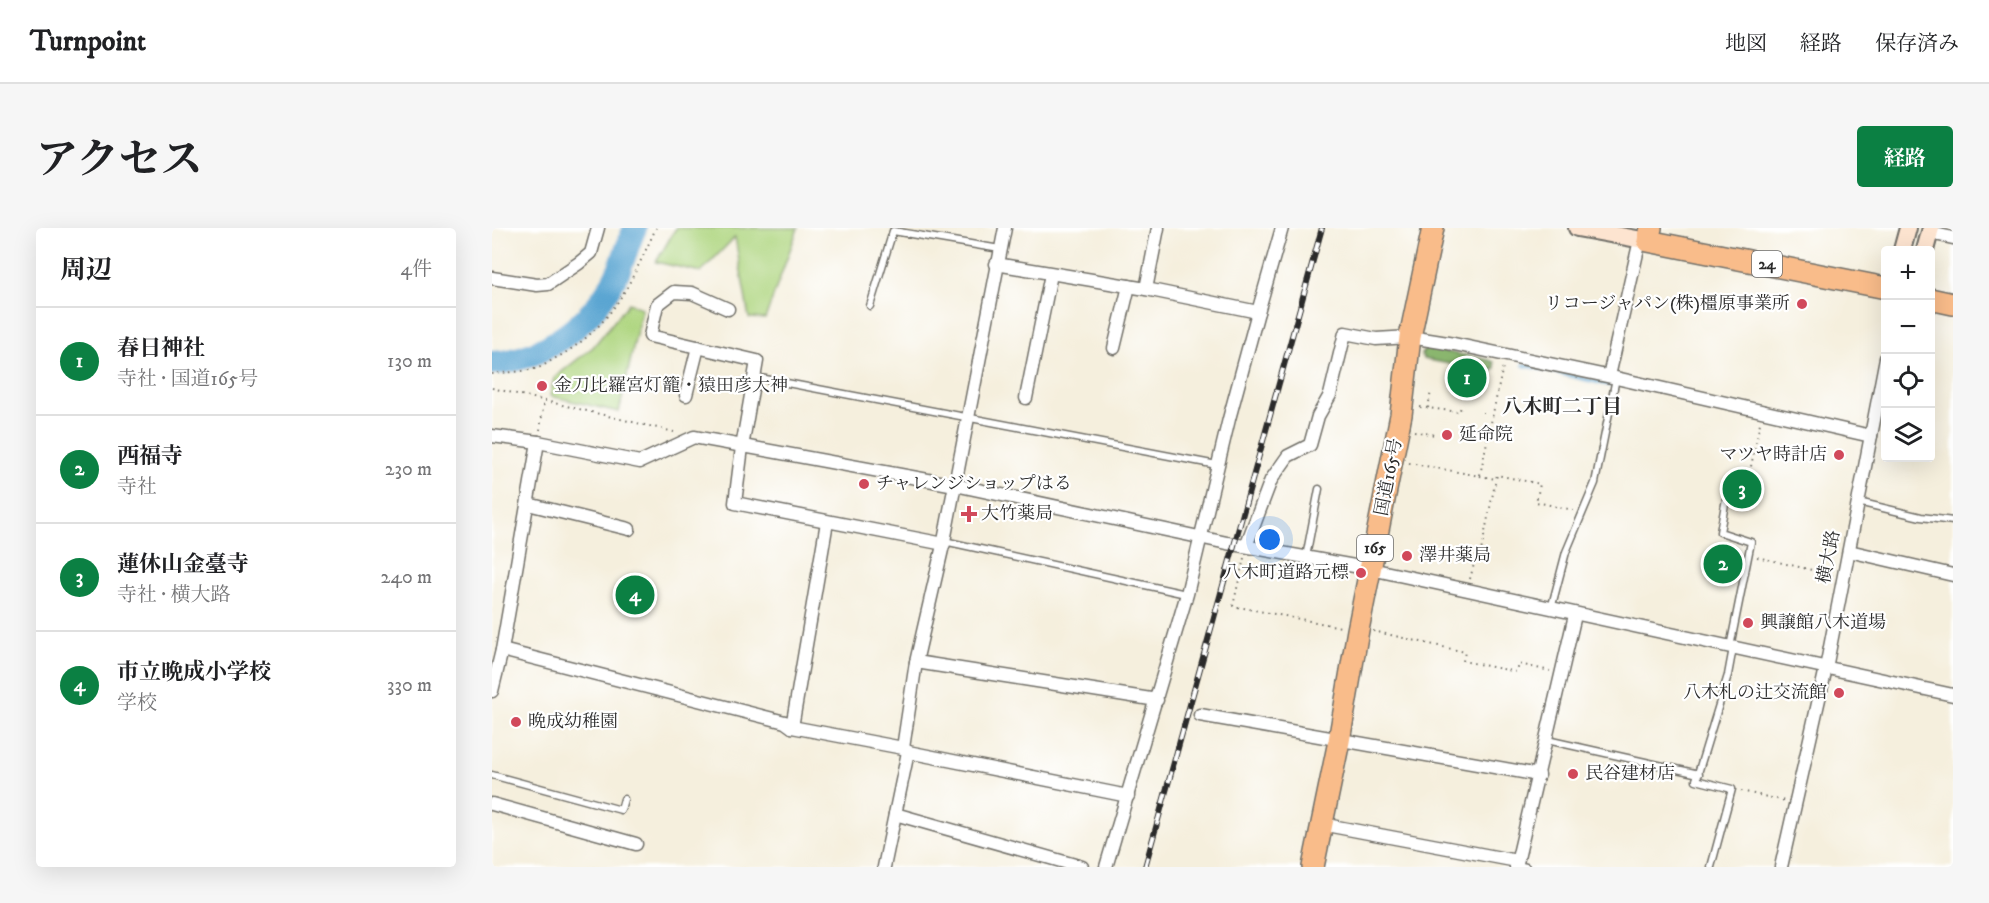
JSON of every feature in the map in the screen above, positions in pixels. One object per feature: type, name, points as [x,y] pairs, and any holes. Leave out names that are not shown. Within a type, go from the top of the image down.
[{"type":"highway","name":"国道165号","points":[[1312,867],[1339,741],[1402,404],[1410,337],[1433,228]]},
{"type":"highway","name":"24","points":[[1646,236],[1881,287]]},
{"type":"highway","points":[[1935,300],[1953,304]]},
{"type":"main road","points":[[1577,228],[1646,236]]},
{"type":"main road","points":[[1903,246],[1908,228]]},
{"type":"main road","points":[[1926,246],[1930,230]]},
{"type":"street","points":[[492,278],[537,285],[548,284],[579,264],[591,253],[598,228]]},
{"type":"street","points":[[884,867],[906,750],[916,662],[956,485],[996,264],[1005,228]]},
{"type":"street","points":[[1146,289],[1158,228]]},
{"type":"street","points":[[1106,867],[1187,594],[1229,419],[1282,228]]},
{"type":"street","points":[[1930,230],[1953,238]]},
{"type":"street","points":[[1613,377],[1646,236]]},
{"type":"street","points":[[996,264],[1146,289],[1258,312]]},
{"type":"street","points":[[1026,398],[1051,274]]},
{"type":"street","points":[[1114,348],[1129,286]]},
{"type":"street","points":[[728,309],[692,293],[674,292],[657,305],[650,336],[757,361],[741,447],[735,503],[827,522],[944,542]]},
{"type":"street","points":[[1246,546],[1271,480],[1288,456],[1310,445],[1318,416],[1330,395],[1345,333],[1376,339],[1410,337],[1454,344],[1613,377],[1870,436]]},
{"type":"street","points":[[686,395],[698,347]]},
{"type":"street","name":"横大路","points":[[1781,867],[1826,668],[1881,382]]},
{"type":"street","points":[[492,436],[538,442],[640,462],[694,437],[956,485],[1246,546],[1371,569],[1953,695]]},
{"type":"street","points":[[492,691],[538,442]]},
{"type":"street","points":[[528,504],[629,529]]},
{"type":"street","points":[[792,727],[827,522]]},
{"type":"street","points":[[1848,551],[1953,574]]},
{"type":"street","points":[[1321,824],[1519,865],[1575,615]]},
{"type":"street","points":[[498,654],[785,722],[792,727],[1128,796]]},
{"type":"street","points":[[916,662],[1157,700]]},
{"type":"street","points":[[1200,715],[1539,775]]},
{"type":"street","points":[[492,804],[636,844]]},
{"type":"street","points":[[895,814],[1082,867]]},
{"type":"lane","points":[[870,306],[893,231],[1000,249]]},
{"type":"lane","points":[[755,377],[1219,466]]},
{"type":"lane","points":[[1551,609],[1566,552],[1595,483],[1613,377]]},
{"type":"lane","points":[[1712,867],[1732,789],[1696,780],[1728,675],[1751,542],[1720,532],[1729,482]]},
{"type":"lane","points":[[1306,557],[1318,489]]},
{"type":"lane","points":[[1858,502],[1921,517],[1953,521]]},
{"type":"lane","points":[[944,542],[1187,594]]},
{"type":"lane","points":[[1547,740],[1699,774]]},
{"type":"lane","points":[[492,775],[621,810],[624,799]]},
{"type":"path","points":[[492,375],[538,368],[567,352],[597,328],[611,313],[656,228]]},
{"type":"path","points":[[1479,476],[1505,357]]},
{"type":"path","points":[[492,388],[694,437]]},
{"type":"path","points":[[1428,408],[1431,391]]},
{"type":"path","points":[[538,442],[544,401]]},
{"type":"path","points":[[1402,404],[1459,412],[1461,407]]},
{"type":"path","points":[[1729,482],[1730,473],[1749,476],[1760,422]]},
{"type":"path","points":[[1407,429],[1435,435]]},
{"type":"path","points":[[1392,460],[1496,479],[1497,476],[1540,484],[1536,502],[1582,512]]},
{"type":"path","points":[[1468,591],[1474,560],[1479,561],[1496,479]]},
{"type":"path","points":[[1246,546],[1233,606],[1359,629],[1465,652],[1463,661],[1517,672],[1519,664],[1551,672]]},
{"type":"path","points":[[1748,555],[1844,577]]},
{"type":"path","points":[[1732,789],[1795,804]]},
{"type":"green space","points":[[676,228],[798,228],[765,319],[749,318],[735,237],[701,272],[656,262]]},
{"type":"green space","points":[[629,303],[642,308],[619,412],[550,396],[554,378],[593,347]]},
{"type":"green space","points":[[1426,348],[1489,360],[1494,362],[1495,369],[1490,372],[1424,359],[1421,354]]},
{"type":"waterway","points":[[492,363],[530,355],[564,337],[579,325],[604,296],[614,280],[635,228]]},
{"type":"waterway","points":[[1524,365],[1610,385]]},
{"type":"railway","points":[[1145,867],[1322,228]]},
{"type":"place","name":"リコージャパン(株)橿原事業所","points":[[1802,304]]},
{"type":"place","name":"春日神社","points":[[1467,378]]},
{"type":"place","name":"金刀比羅宮灯籠・猿田彦大神","points":[[542,386]]},
{"type":"place","name":"延命院","points":[[1447,435]]},
{"type":"place","name":"マツヤ時計店","points":[[1839,455]]},
{"type":"place","name":"チャレンジショップはる","points":[[864,484]]},
{"type":"place","name":"蓮休山金臺寺","points":[[1742,489]]},
{"type":"place","name":"大竹薬局","points":[[969,514]]},
{"type":"place","name":"澤井薬局","points":[[1407,556]]},
{"type":"place","name":"西福寺","points":[[1723,564]]},
{"type":"place","name":"八木町道路元標","points":[[1361,573]]},
{"type":"place","name":"市立晩成小学校","points":[[635,595]]},
{"type":"place","name":"興譲館八木道場","points":[[1748,623]]},
{"type":"place","name":"八木札の辻交流館","points":[[1839,693]]},
{"type":"place","name":"晩成幼稚園","points":[[516,722]]},
{"type":"place","name":"民谷建材店","points":[[1573,774]]},
{"type":"district","name":"八木町二丁目","points":[[1562,407]]}]
